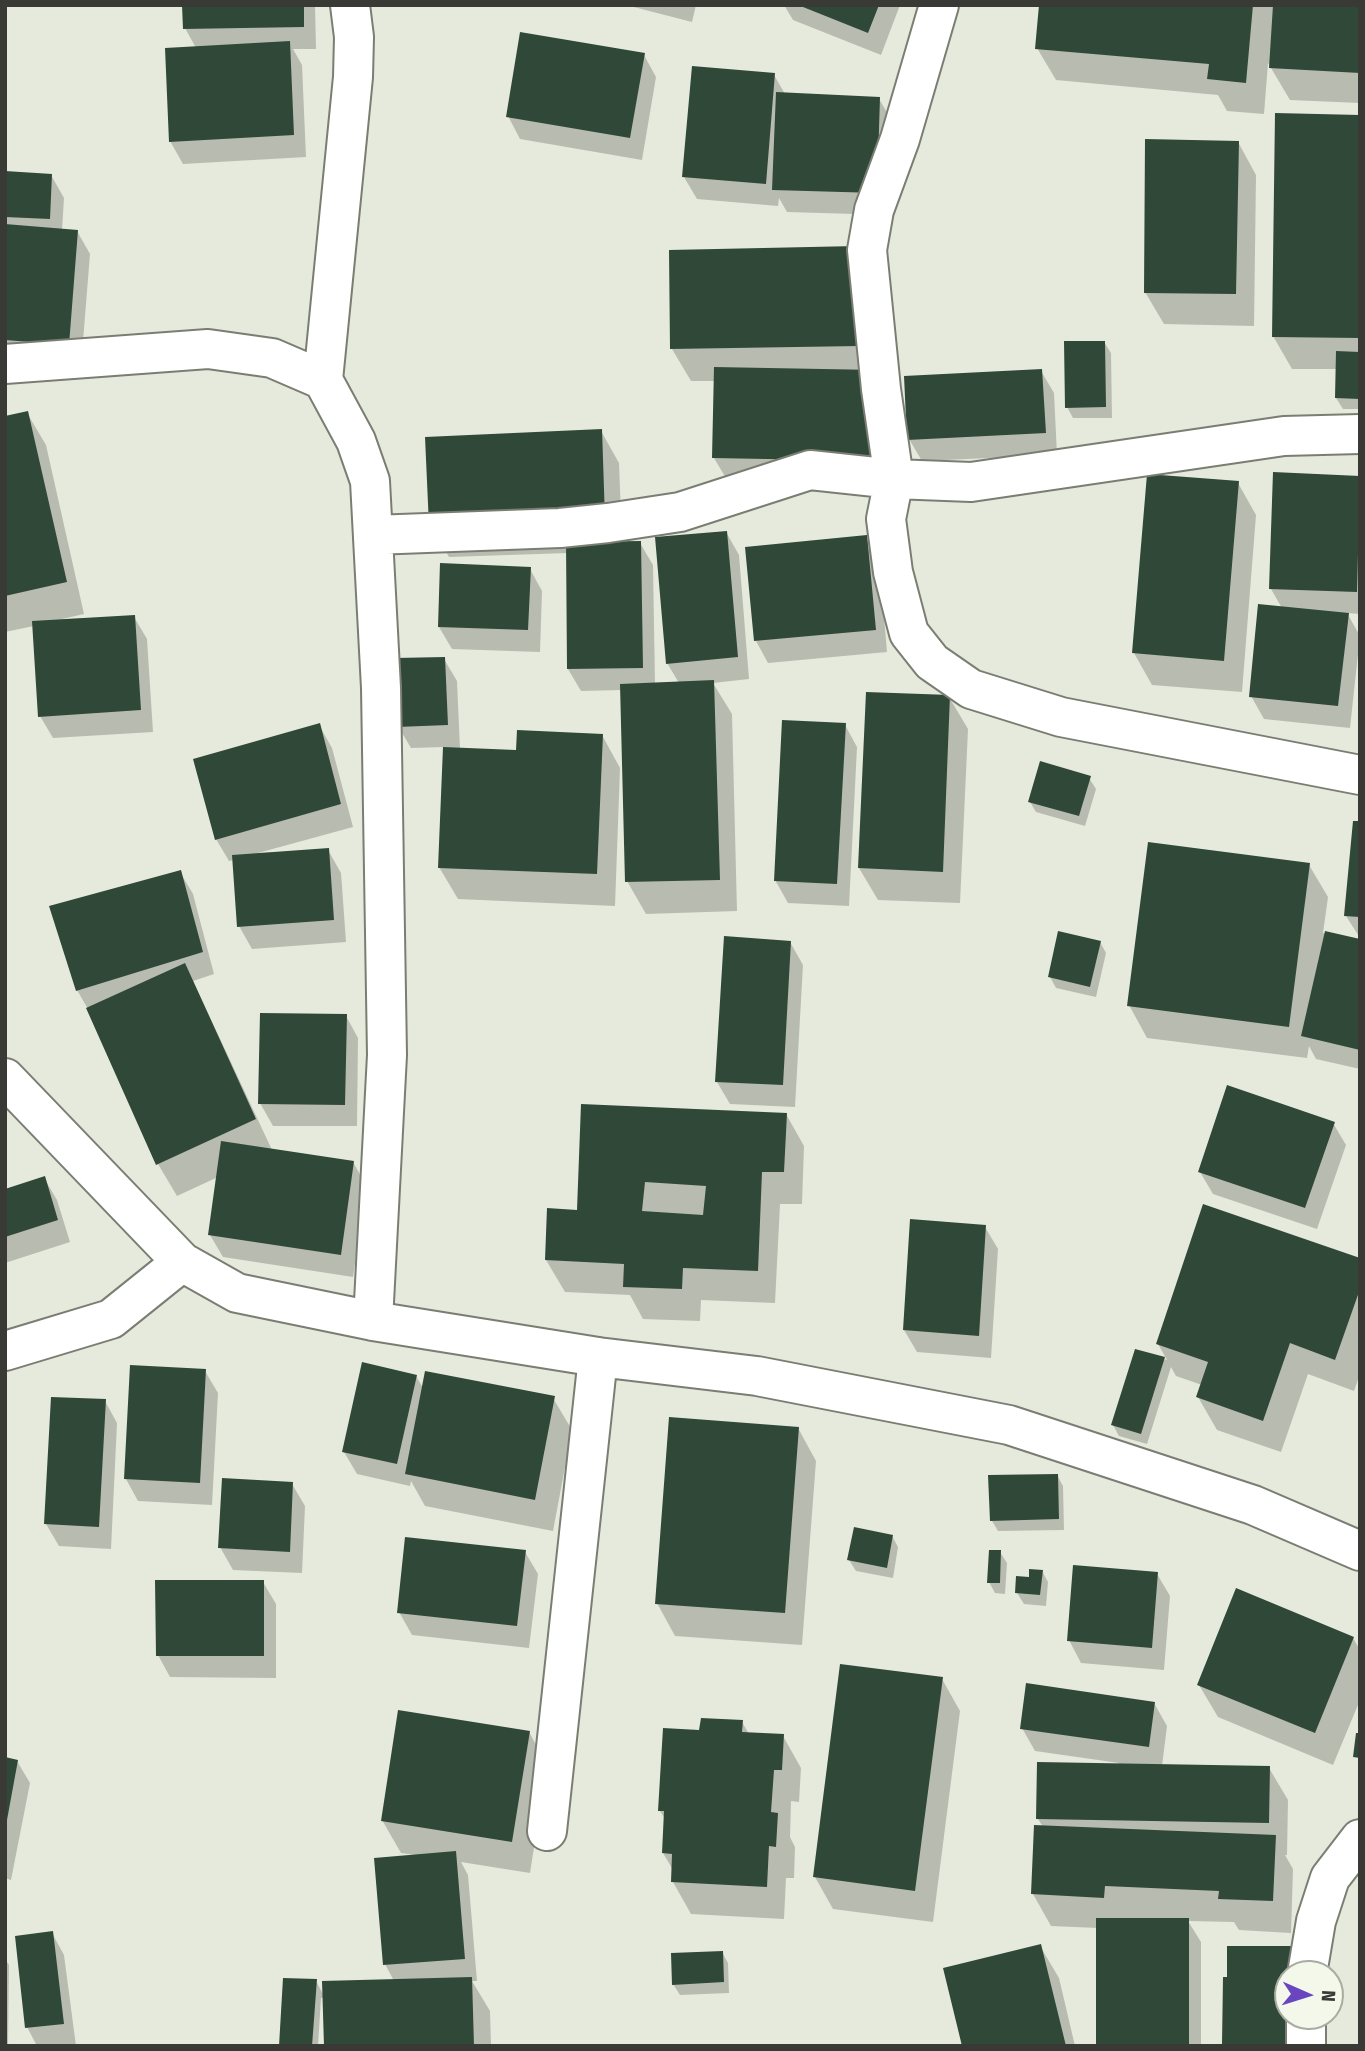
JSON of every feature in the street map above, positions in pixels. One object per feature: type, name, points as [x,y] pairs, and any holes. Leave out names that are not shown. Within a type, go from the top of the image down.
[{"type":"street","points":[[350,5],[354,37],[353,77],[323,380],[356,441],[370,481],[373,535],[381,688],[387,1055],[373,1321]]},
{"type":"street","points":[[939,5],[900,139],[874,210],[867,250],[881,389],[894,479],[886,519],[893,572],[909,633],[932,662],[971,690],[1061,717],[1360,775]]},
{"type":"street","points":[[5,364],[208,349],[272,358],[323,380]]},
{"type":"street","points":[[373,535],[560,528],[608,523],[680,512],[810,470],[894,479],[971,482],[1284,436],[1360,434]]},
{"type":"street","points":[[5,1078],[182,1262],[237,1293],[373,1321],[598,1357],[758,1376],[1009,1425],[1253,1505],[1360,1551]]},
{"type":"street","points":[[5,1350],[111,1319],[182,1262]]},
{"type":"street","points":[[547,1831],[598,1357]]},
{"type":"street","points":[[1309,1960],[1316,1921],[1330,1878],[1360,1839]]},
{"type":"building","points":[[182,5],[304,5],[304,27],[183,29]]},
{"type":"building","points":[[798,5],[879,5],[868,33]]},
{"type":"building","points":[[1039,5],[1253,5],[1246,83],[1207,79],[1209,64],[1035,49]]},
{"type":"building","points":[[1273,5],[1360,5],[1360,73],[1269,68]]},
{"type":"building","points":[[520,32],[645,53],[630,138],[506,117]]},
{"type":"building","points":[[290,41],[294,135],[169,142],[165,48]]},
{"type":"building","points":[[692,66],[775,73],[766,184],[682,177]]},
{"type":"building","points":[[776,92],[880,97],[877,193],[772,190]]},
{"type":"building","points":[[1275,113],[1360,115],[1360,338],[1272,337]]},
{"type":"building","points":[[1145,139],[1239,141],[1236,294],[1144,293]]},
{"type":"building","points":[[5,171],[52,174],[50,219],[5,217]]},
{"type":"building","points":[[5,224],[78,230],[69,345],[5,340]]},
{"type":"building","points":[[857,246],[859,346],[670,349],[669,250]]},
{"type":"building","points":[[1064,341],[1105,341],[1106,407],[1065,408]]},
{"type":"building","points":[[1336,351],[1360,352],[1360,399],[1335,398]]},
{"type":"building","points":[[714,367],[877,370],[875,461],[712,458]]},
{"type":"building","points":[[1042,369],[1046,433],[907,440],[904,376]]},
{"type":"building","points":[[28,411],[67,582],[5,596],[5,416]]},
{"type":"building","points":[[602,429],[605,519],[429,526],[425,437]]},
{"type":"building","points":[[1273,472],[1360,476],[1357,592],[1269,589]]},
{"type":"building","points":[[1147,474],[1239,481],[1224,661],[1132,653]]},
{"type":"building","points":[[727,531],[738,657],[666,664],[655,537]]},
{"type":"building","points":[[867,535],[876,630],[754,641],[745,547]]},
{"type":"building","points":[[641,541],[643,668],[567,669],[566,542]]},
{"type":"building","points":[[440,563],[531,567],[528,630],[438,627]]},
{"type":"building","points":[[1258,604],[1349,613],[1338,706],[1249,697]]},
{"type":"building","points":[[135,615],[141,710],[38,717],[32,621]]},
{"type":"building","points":[[445,657],[448,725],[397,727],[395,658]]},
{"type":"building","points":[[714,680],[720,880],[625,882],[620,684]]},
{"type":"building","points":[[866,692],[950,695],[943,872],[858,868]]},
{"type":"building","points":[[782,720],[846,723],[837,884],[774,881]]},
{"type":"building","points":[[320,723],[341,804],[215,840],[193,759]]},
{"type":"building","points":[[517,730],[603,734],[597,874],[438,868],[443,747],[516,750]]},
{"type":"building","points":[[1040,761],[1091,776],[1079,816],[1028,802]]},
{"type":"building","points":[[1353,821],[1360,821],[1360,917],[1344,916]]},
{"type":"building","points":[[1148,842],[1310,863],[1289,1027],[1127,1006]]},
{"type":"building","points":[[329,848],[334,920],[237,927],[232,855]]},
{"type":"building","points":[[181,870],[203,952],[76,991],[49,906]]},
{"type":"building","points":[[1058,931],[1101,941],[1090,987],[1048,977]]},
{"type":"building","points":[[1325,931],[1360,939],[1360,1050],[1301,1036]]},
{"type":"building","points":[[724,936],[791,941],[783,1085],[715,1082]]},
{"type":"building","points":[[185,963],[256,1119],[156,1165],[86,1008]]},
{"type":"building","points":[[260,1013],[347,1014],[345,1105],[258,1104]]},
{"type":"building","points":[[1227,1085],[1335,1122],[1305,1208],[1198,1172]]},
{"type":"building","points":[[581,1104],[787,1113],[784,1172],[762,1172],[758,1271],[683,1268],[682,1289],[623,1287],[624,1264],[545,1260],[547,1208],[577,1210]],"holes":[[[645,1182],[706,1186],[703,1215],[642,1211]]]},
{"type":"building","points":[[221,1141],[354,1161],[341,1255],[208,1235]]},
{"type":"building","points":[[45,1176],[58,1220],[5,1237],[5,1189]]},
{"type":"building","points":[[1203,1204],[1360,1258],[1360,1289],[1335,1360],[1290,1343],[1263,1421],[1196,1397],[1208,1362],[1156,1344]]},
{"type":"building","points":[[910,1219],[986,1225],[979,1336],[903,1330]]},
{"type":"building","points":[[1135,1349],[1165,1357],[1141,1434],[1111,1425]]},
{"type":"building","points":[[362,1362],[417,1375],[397,1464],[342,1452]]},
{"type":"building","points":[[130,1365],[206,1369],[200,1483],[124,1479]]},
{"type":"building","points":[[425,1371],[555,1396],[535,1500],[405,1474]]},
{"type":"building","points":[[51,1397],[106,1399],[99,1527],[44,1524]]},
{"type":"building","points":[[669,1417],[799,1427],[785,1613],[655,1604]]},
{"type":"building","points":[[1058,1474],[1059,1519],[990,1521],[988,1475]]},
{"type":"building","points":[[222,1478],[293,1482],[290,1552],[218,1548]]},
{"type":"building","points":[[854,1527],[893,1535],[887,1568],[847,1560]]},
{"type":"building","points":[[405,1537],[526,1550],[517,1626],[397,1613]]},
{"type":"building","points":[[989,1550],[1001,1550],[1000,1583],[987,1583]]},
{"type":"building","points":[[1073,1565],[1158,1572],[1152,1648],[1067,1641]]},
{"type":"building","points":[[1029,1569],[1043,1570],[1040,1595],[1015,1593],[1016,1576],[1029,1577]]},
{"type":"building","points":[[155,1580],[264,1580],[264,1656],[156,1656]]},
{"type":"building","points":[[1236,1588],[1354,1637],[1315,1733],[1197,1685]]},
{"type":"building","points":[[840,1664],[943,1677],[915,1891],[813,1877]]},
{"type":"building","points":[[1026,1683],[1155,1702],[1149,1747],[1020,1729]]},
{"type":"building","points":[[398,1710],[530,1731],[512,1842],[381,1821]]},
{"type":"building","points":[[701,1718],[743,1720],[742,1732],[784,1734],[782,1770],[774,1770],[771,1812],[778,1813],[776,1847],[769,1846],[767,1887],[671,1882],[672,1854],[662,1853],[664,1811],[658,1811],[663,1728],[699,1730]]},
{"type":"building","points":[[1356,1733],[1360,1733],[1360,1758],[1353,1757]]},
{"type":"building","points":[[5,1757],[18,1760],[7,1820],[5,1820]]},
{"type":"building","points":[[1037,1762],[1270,1766],[1269,1823],[1036,1819]]},
{"type":"building","points":[[1034,1825],[1276,1835],[1273,1901],[1218,1899],[1219,1891],[1105,1886],[1104,1898],[1031,1894]]},
{"type":"building","points":[[456,1851],[465,1959],[383,1965],[374,1858]]},
{"type":"building","points":[[1096,1918],[1189,1918],[1189,2046],[1096,2046]]},
{"type":"building","points":[[53,1931],[64,2024],[25,2028],[15,1936]]},
{"type":"building","points":[[1041,1944],[1066,2046],[962,2046],[943,1968]]},
{"type":"building","points":[[1227,1946],[1294,1946],[1294,1960],[1274,1960],[1274,2030],[1290,2030],[1293,2045],[1222,2044],[1223,1977],[1227,1977]]},
{"type":"building","points":[[723,1951],[724,1982],[672,1985],[671,1953]]},
{"type":"building","points":[[472,1977],[474,2046],[324,2046],[322,1981]]},
{"type":"building","points":[[283,1978],[317,1979],[312,2046],[279,2046]]}]
